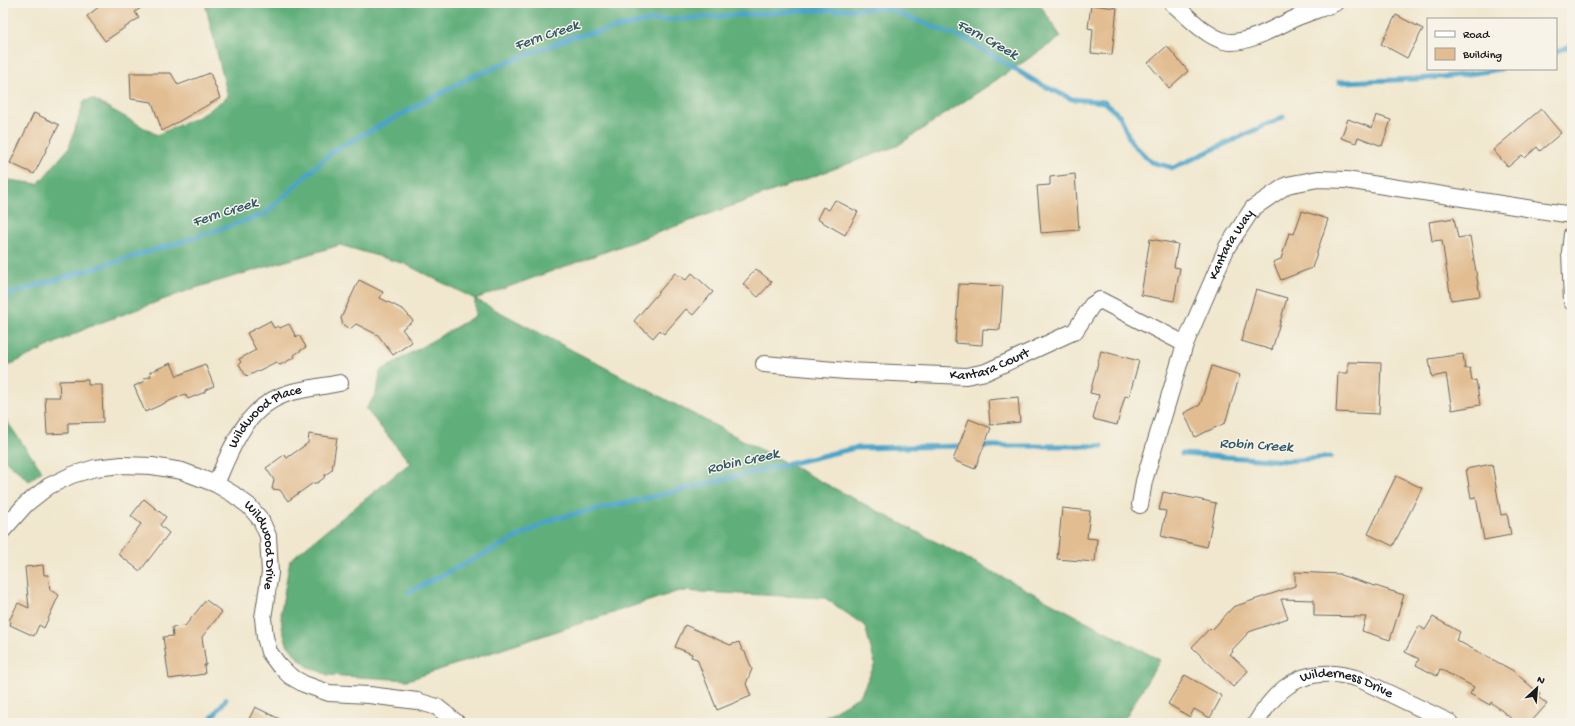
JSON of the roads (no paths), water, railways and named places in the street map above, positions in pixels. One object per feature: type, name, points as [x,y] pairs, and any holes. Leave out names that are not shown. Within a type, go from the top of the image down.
[{"type":"street","points":[[1172,3],[1211,35],[1225,41],[1234,42],[1266,33],[1298,17],[1335,3]]},
{"type":"street","name":"Kantara Way","points":[[1140,505],[1144,481],[1185,344],[1227,247],[1253,208],[1287,185],[1318,179],[1346,180],[1572,215]]},
{"type":"street","points":[[1572,234],[1570,252],[1572,302]]},
{"type":"street","name":"Kantara Court","points":[[764,364],[846,371],[966,376],[986,372],[1075,331],[1092,304],[1100,300],[1185,344]]},
{"type":"street","name":"Wildwood Place","points":[[216,484],[239,434],[256,410],[275,398],[291,392],[340,383]]},
{"type":"street","name":"Wildwood Drive","points":[[3,530],[26,504],[49,486],[72,475],[95,468],[122,464],[152,466],[182,471],[216,484],[249,506],[261,520],[268,536],[270,573],[263,618],[268,652],[290,676],[304,684],[329,693],[369,694],[417,701],[437,707],[457,723]]},
{"type":"street","name":"Wilderness Drive","points":[[1256,723],[1271,699],[1290,684],[1305,677],[1319,673],[1346,674],[1451,723]]},
{"type":"waterway","name":"Fern Creek","points":[[3,296],[187,240],[265,214],[333,151],[469,78],[572,37],[648,21],[797,11],[886,8],[967,40],[1038,83],[1072,99],[1104,102],[1120,116],[1131,142],[1151,162],[1173,168],[1283,117]]},
{"type":"waterway","name":"Fern Creek","points":[[1557,52],[1572,45]]},
{"type":"waterway","name":"Fern Creek","points":[[1339,82],[1440,77],[1494,70]]},
{"type":"waterway","name":"Robin Creek","points":[[409,592],[553,519],[855,448],[964,446]]},
{"type":"waterway","name":"Robin Creek","points":[[978,446],[1102,446]]},
{"type":"waterway","name":"Robin Creek","points":[[1182,454],[1287,461],[1330,457]]},
{"type":"waterway","name":"Robin Creek","points":[[208,723],[226,699]]}]
